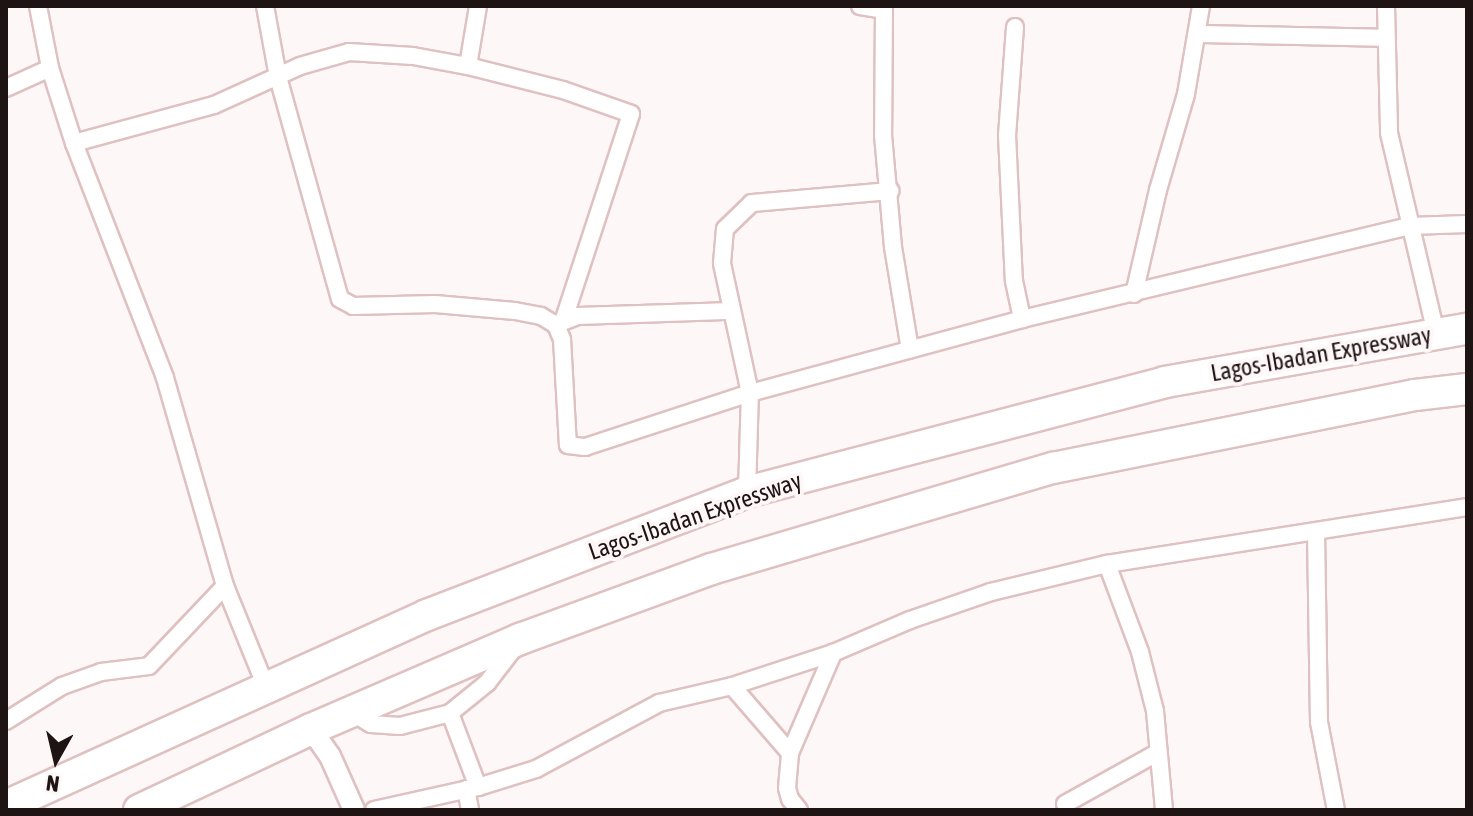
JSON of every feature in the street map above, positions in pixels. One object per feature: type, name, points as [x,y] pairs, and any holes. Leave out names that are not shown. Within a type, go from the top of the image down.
[{"type":"highway","name":"Lagos-Ibadan Expressway","points":[[6,806],[427,615],[747,492],[1165,382],[1467,329]]},
{"type":"highway","points":[[139,810],[311,729],[520,639],[711,569],[1053,468],[1415,395],[1467,389]]},
{"type":"street","points":[[38,6],[50,68],[74,143],[165,378],[225,586],[266,687]]},
{"type":"street","points":[[265,6],[278,77],[340,299],[353,306],[435,304],[515,311],[560,322],[732,311]]},
{"type":"street","points":[[468,66],[478,6]]},
{"type":"street","points":[[860,6],[884,8],[883,135],[893,247],[910,350]]},
{"type":"street","points":[[1134,294],[1158,190],[1186,94],[1201,6]]},
{"type":"street","points":[[1386,6],[1389,133],[1436,334]]},
{"type":"street","points":[[1015,27],[1007,135],[1014,281],[1022,319]]},
{"type":"street","points":[[1197,34],[1385,38]]},
{"type":"street","points":[[74,143],[214,105],[278,77],[349,52],[413,56],[468,66],[563,90],[631,114],[560,322],[568,445],[585,447],[750,393],[1022,319],[1410,226],[1467,224]]},
{"type":"street","points":[[6,88],[50,68]]},
{"type":"street","points":[[747,492],[750,393],[722,263],[725,229],[752,203],[890,191]]},
{"type":"street","points":[[374,810],[472,788],[536,769],[659,703],[732,686],[833,653],[910,620],[991,592],[1107,564],[1467,507]]},
{"type":"street","points":[[1316,532],[1319,722],[1336,810]]},
{"type":"street","points":[[1107,564],[1140,652],[1155,711],[1164,810]]},
{"type":"street","points":[[6,721],[62,686],[101,672],[149,666],[225,586]]},
{"type":"street","points":[[351,712],[371,724],[400,726],[450,713],[487,683],[520,639]]},
{"type":"street","points":[[799,810],[790,799],[787,788],[790,753],[833,653]]},
{"type":"street","points":[[732,686],[790,753]]},
{"type":"street","points":[[450,713],[472,788],[470,810]]},
{"type":"street","points":[[311,729],[330,756],[354,810]]},
{"type":"street","points":[[1065,804],[1157,753]]}]
